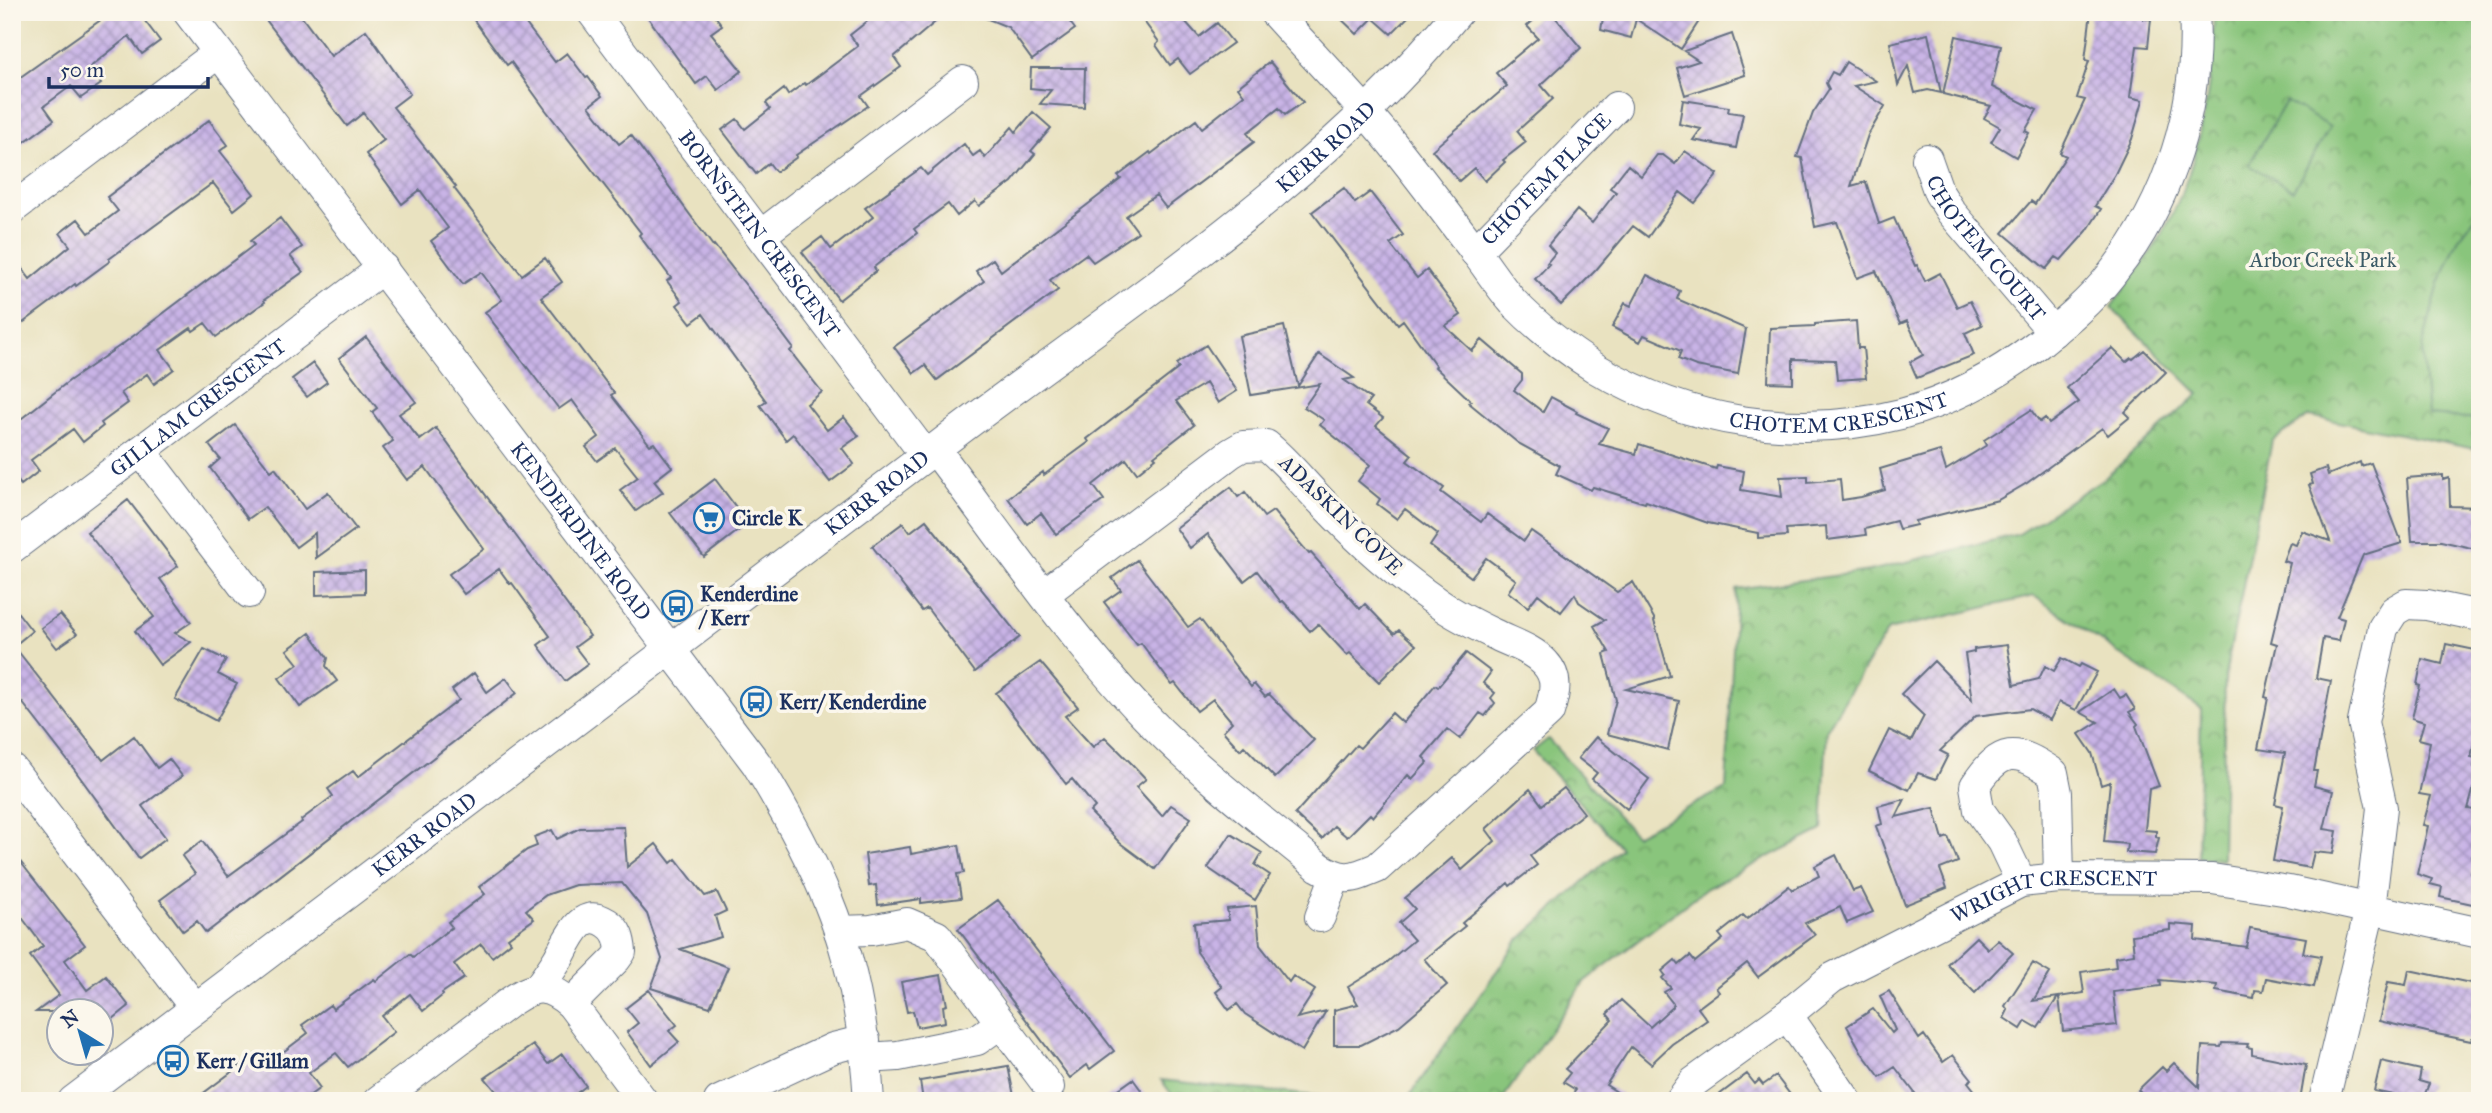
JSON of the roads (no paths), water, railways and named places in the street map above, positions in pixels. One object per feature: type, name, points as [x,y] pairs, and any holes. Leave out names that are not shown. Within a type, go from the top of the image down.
[{"type":"street","name":"KENDERDINE ROAD","points":[[188,12],[757,763],[818,877],[839,932],[865,1049],[869,1101]]},
{"type":"street","name":"BORNSTEIN CRESCENT","points":[[592,12],[930,452]]},
{"type":"street","name":"CHOTEM CRESCENT","points":[[1274,12],[1394,145],[1512,300],[1554,340],[1598,369],[1650,395],[1709,416],[1774,426],[1833,425],[1902,414],[1959,393],[2011,365],[2086,303],[2112,274],[2152,211],[2175,160],[2190,92],[2196,36],[2194,12]]},
{"type":"street","name":"KERR ROAD","points":[[73,1101],[930,452],[1121,311],[1296,176],[1365,113],[1424,53],[1458,12]]},
{"type":"street","points":[[12,209],[219,53]]},
{"type":"street","points":[[761,235],[963,81]]},
{"type":"street","name":"CHOTEM PLACE","points":[[1475,252],[1616,107]]},
{"type":"street","name":"CHOTEM COURT","points":[[1927,159],[1939,193],[1951,212],[2053,332]]},
{"type":"street","name":"GILLAM CRESCENT","points":[[12,548],[383,268]]},
{"type":"street","name":"ADASKIN COVE","points":[[1044,594],[1231,453],[1243,446],[1266,445],[1286,461],[1348,528],[1405,577],[1439,603],[1492,634],[1533,652],[1545,663],[1555,677],[1555,694],[1549,712],[1377,868],[1346,878],[1335,877]]},
{"type":"street","points":[[141,451],[249,593]]},
{"type":"street","points":[[930,452],[1125,694],[1175,746],[1319,867],[1335,877],[1320,916]]},
{"type":"street","points":[[2324,1101],[2370,909],[2382,808],[2363,722],[2383,628],[2394,611],[2406,604],[2427,605],[2480,616]]},
{"type":"street","points":[[2021,882],[2002,842],[1979,810],[1975,786],[1990,764],[2011,754],[2030,757],[2053,773],[2057,793],[2059,877]]},
{"type":"street","points":[[12,769],[195,1008]]},
{"type":"street","name":"WRIGHT CRESCENT","points":[[1680,1101],[1694,1082],[1787,1015],[1832,978],[2021,882],[2059,877],[2212,879],[2289,891],[2480,933]]},
{"type":"street","points":[[378,1101],[507,1003],[539,987],[573,930],[590,918],[601,919],[617,932],[621,951],[571,1004]]},
{"type":"street","points":[[839,932],[871,930],[906,923],[937,936],[1049,1087]]},
{"type":"street","points":[[539,987],[557,992],[571,1004],[643,1101]]},
{"type":"street","points":[[1787,1015],[1847,1101]]},
{"type":"street","points":[[719,1101],[833,1048],[865,1049],[898,1056],[977,1040],[1001,1023]]},
{"type":"place","name":"Circle K","points":[[709,518]]},
{"type":"place","name":"Kenderdine / Kerr","points":[[677,606]]},
{"type":"place","name":"Kerr/ Kenderdine","points":[[756,702]]},
{"type":"place","name":"Kerr / Gillam","points":[[173,1061]]},
{"type":"park label","name":"Arbor Creek Park","points":[[2323,260]]}]
